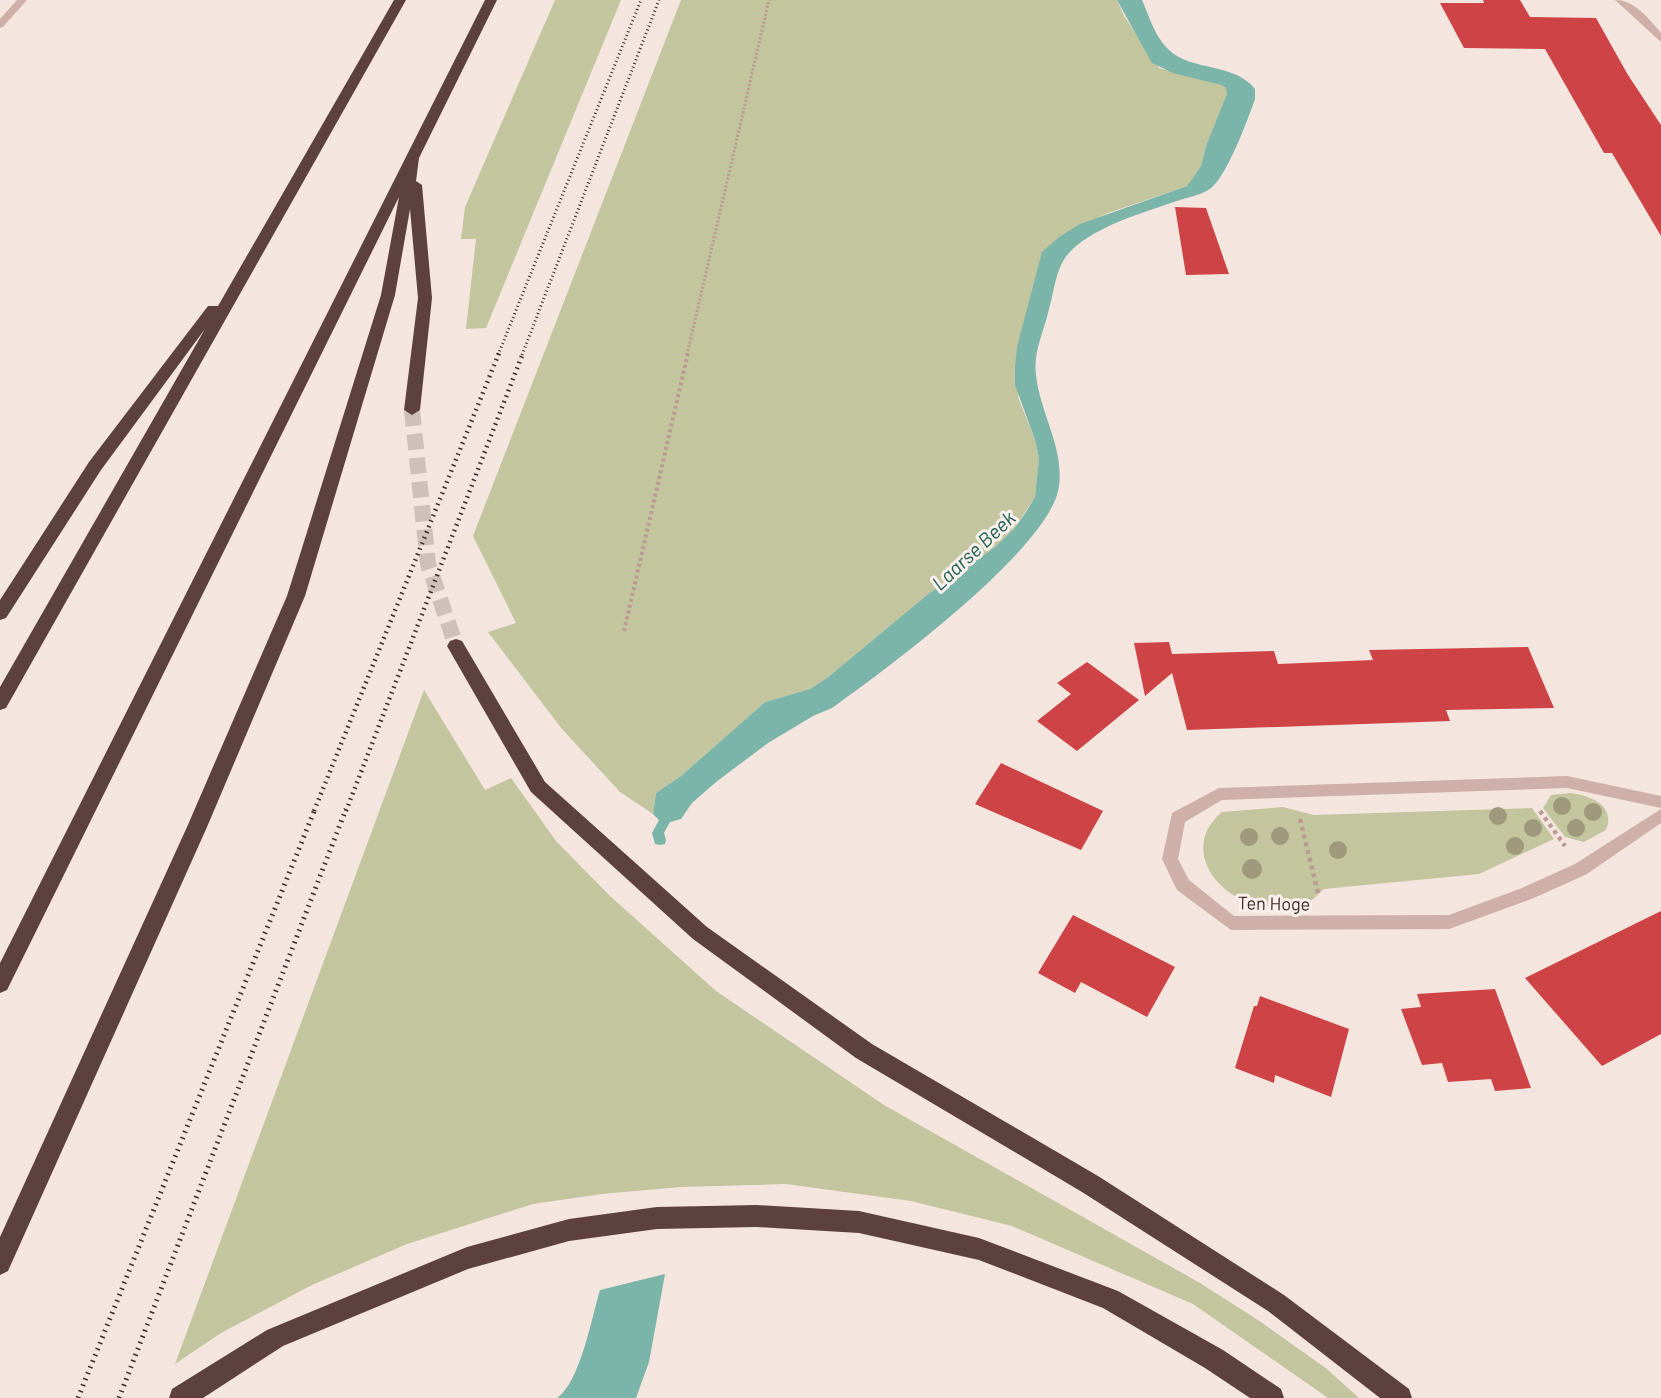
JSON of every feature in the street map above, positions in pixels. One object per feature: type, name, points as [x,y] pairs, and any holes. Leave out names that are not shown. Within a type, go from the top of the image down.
[{"type":"highway","points":[[0,703],[400,0]]},
{"type":"highway","points":[[0,984],[491,0]]},
{"type":"highway","points":[[412,159],[425,298],[412,411]]},
{"type":"highway","points":[[0,1263],[197,827],[296,596],[388,295],[412,159]]},
{"type":"highway","points":[[0,614],[95,466],[259,247]]},
{"type":"highway","points":[[456,646],[538,787],[700,933],[864,1051],[1090,1185],[1276,1303],[1400,1398]]},
{"type":"highway","points":[[181,1398],[275,1338],[466,1258],[568,1230],[657,1218],[757,1216],[859,1222],[979,1249],[1110,1299],[1214,1359],[1272,1398]]},
{"type":"street","points":[[0,25],[22,0]]},
{"type":"street","points":[[1620,0],[1642,17],[1661,39]]},
{"type":"street","name":"Ten Hoge","points":[[1661,802],[1567,782],[1219,794],[1178,818],[1170,859],[1183,885],[1231,923],[1449,922],[1528,893],[1581,869],[1661,815]]},
{"type":"path","points":[[624,631],[770,0]]},
{"type":"path","points":[[1521,784],[1581,869]]},
{"type":"path","points":[[1294,793],[1325,923]]},
{"type":"green space","points":[[555,0],[621,0],[486,328],[466,329],[476,239],[461,239],[465,207]]},
{"type":"green space","points":[[681,0],[1117,0],[1124,16],[1159,68],[1221,85],[1226,88],[1228,94],[1206,146],[1201,166],[1187,186],[1108,213],[1059,237],[1042,253],[1018,397],[1035,440],[1039,458],[1035,497],[1014,529],[994,548],[927,595],[827,678],[810,689],[765,702],[681,776],[656,793],[653,814],[620,792],[562,729],[488,632],[516,623],[473,536]]},
{"type":"green space","points":[[424,690],[485,790],[511,778],[556,841],[610,896],[716,991],[884,1105],[1200,1283],[1258,1320],[1327,1369],[1359,1398],[1328,1398],[1193,1304],[1012,1226],[911,1201],[786,1184],[681,1187],[602,1194],[533,1204],[407,1244],[312,1285],[221,1333],[175,1364]]},
{"type":"green space","points":[[1571,793],[1594,800],[1605,809],[1608,815],[1606,830],[1584,842],[1565,837],[1543,808],[1551,795]]},
{"type":"green space","points":[[1283,807],[1314,815],[1532,808],[1554,839],[1479,874],[1324,889],[1308,902],[1292,905],[1255,905],[1226,890],[1215,879],[1207,866],[1204,839],[1210,825],[1222,812]]},
{"type":"water","points":[[1117,0],[1142,0],[1156,32],[1168,49],[1188,61],[1246,80],[1255,89],[1255,99],[1230,160],[1211,188],[1101,230],[1074,248],[1062,264],[1035,366],[1038,389],[1055,444],[1060,472],[1059,486],[1049,512],[1028,541],[998,573],[925,638],[832,708],[813,716],[768,743],[716,782],[692,803],[681,819],[663,824],[653,814],[656,793],[681,776],[765,702],[810,689],[827,678],[927,595],[994,548],[1014,529],[1035,497],[1039,458],[1035,440],[1015,385],[1015,367],[1017,347],[1042,252],[1059,237],[1080,224],[1187,186],[1201,166],[1206,146],[1227,94],[1226,88],[1221,85],[1173,73],[1152,63]]},
{"type":"water","points":[[665,1274],[649,1362],[636,1398],[557,1398],[565,1390],[579,1364],[600,1290]]},
{"type":"building","points":[[1483,0],[1520,0],[1530,17],[1596,18],[1628,75],[1661,125],[1661,236],[1612,153],[1604,153],[1545,49],[1464,48],[1440,3],[1484,3]]},
{"type":"building","points":[[1175,207],[1206,208],[1229,274],[1186,275]]},
{"type":"building","points":[[1169,642],[1172,654],[1274,651],[1278,664],[1373,660],[1369,650],[1528,647],[1554,708],[1446,710],[1450,721],[1187,730],[1172,673],[1145,696],[1134,643]]},
{"type":"building","points":[[1087,662],[1139,700],[1077,751],[1037,721],[1071,694],[1057,683]]},
{"type":"building","points":[[1001,763],[1103,811],[1081,850],[975,804]]},
{"type":"building","points":[[1661,911],[1661,1034],[1602,1066],[1525,978]]},
{"type":"building","points":[[1073,915],[1175,967],[1147,1017],[1081,982],[1075,993],[1038,973]]},
{"type":"building","points":[[1495,989],[1531,1088],[1495,1091],[1491,1079],[1448,1082],[1442,1063],[1422,1065],[1401,1009],[1421,1007],[1417,994]]},
{"type":"building","points":[[1260,996],[1349,1029],[1331,1097],[1275,1075],[1274,1083],[1235,1068],[1254,1006],[1257,1006]]},
{"type":"waterway","name":"Laarse Beek","points":[[660,840],[658,833],[670,811]]},
{"type":"tunnel","points":[[412,410],[428,564],[456,646]]},
{"type":"railway","points":[[498,355],[641,0]]},
{"type":"railway","points":[[522,355],[659,0]]},
{"type":"railway","points":[[314,811],[499,353]]},
{"type":"railway","points":[[346,811],[523,353]]},
{"type":"railway","points":[[78,1398],[315,809]]},
{"type":"railway","points":[[119,1398],[346,809]]}]
